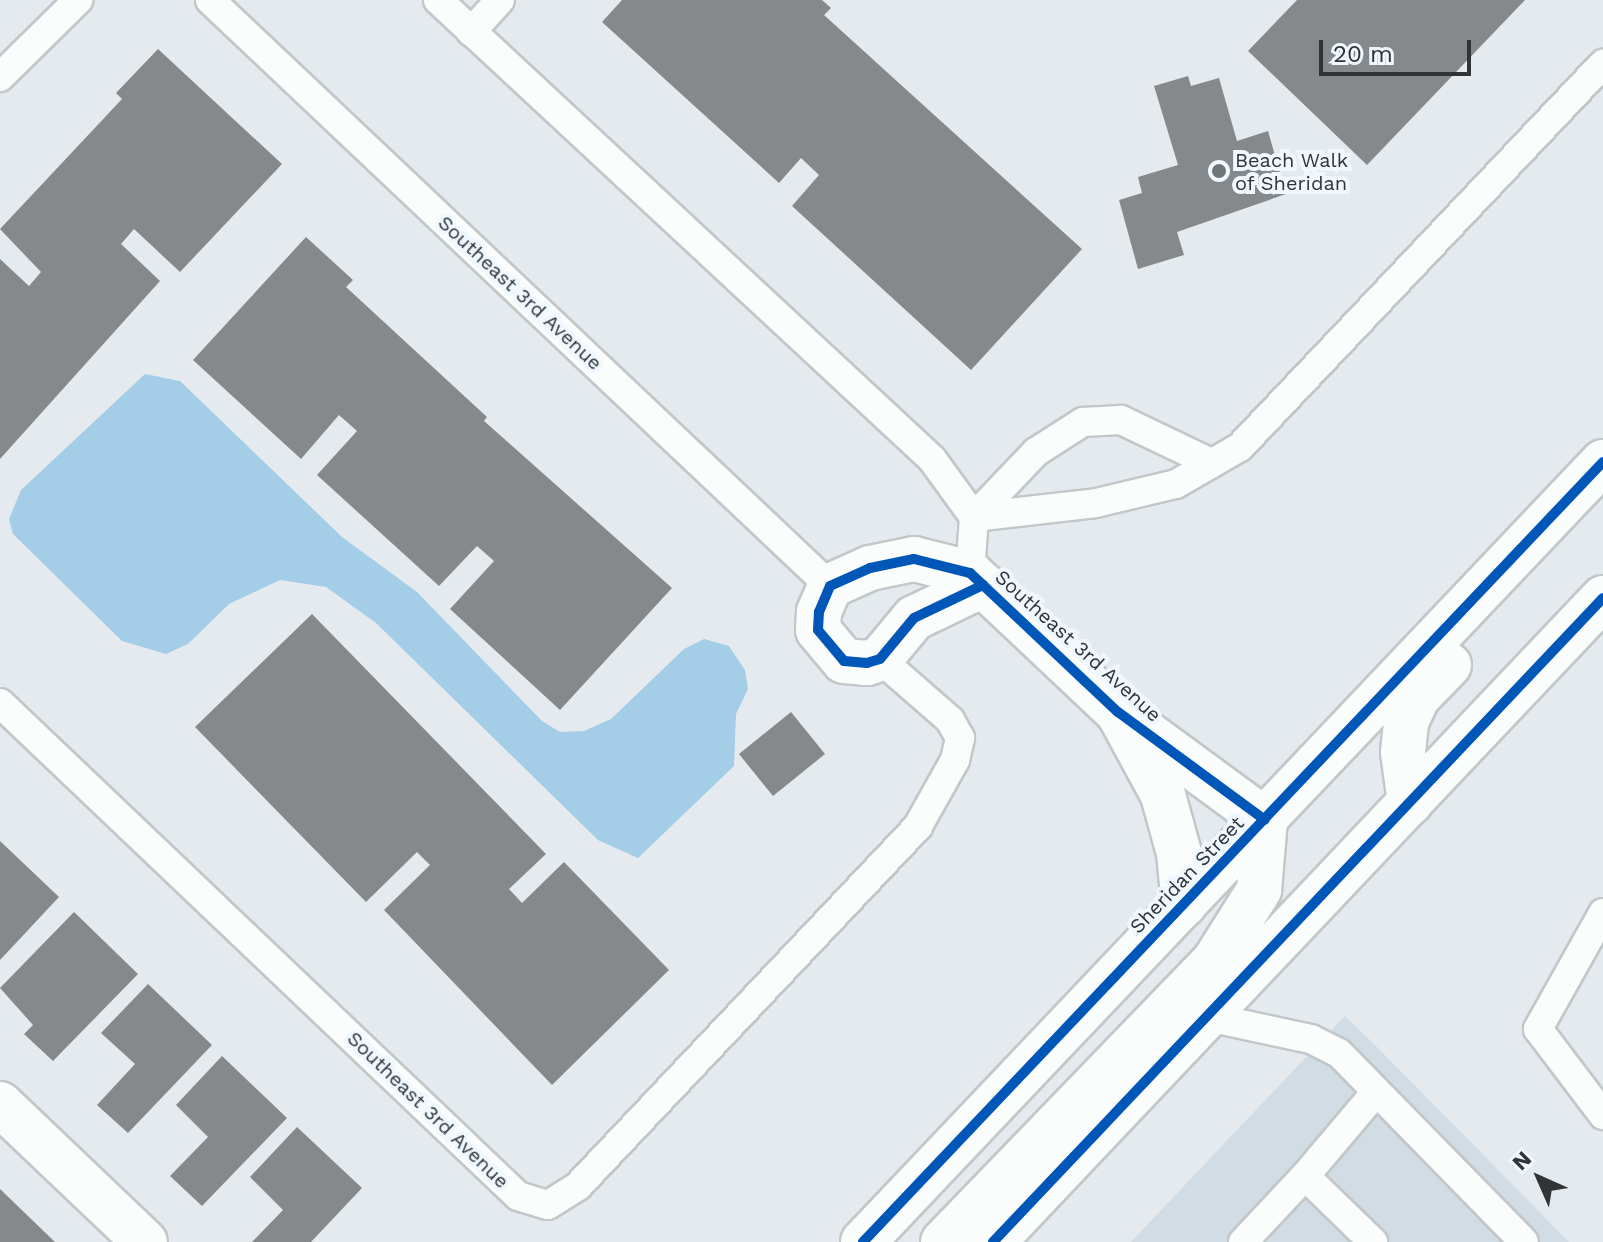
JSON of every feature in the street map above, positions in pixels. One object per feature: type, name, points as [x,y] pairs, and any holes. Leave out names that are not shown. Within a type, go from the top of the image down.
[{"type":"main road","name":"Sheridan Street","points":[[863,1242],[1603,462]]},
{"type":"main road","points":[[1410,803],[1403,752],[1406,722],[1417,698],[1603,504]]},
{"type":"main road","name":"Southeast 3rd Avenue","points":[[830,586],[870,568],[914,559],[977,579],[1118,712],[1265,820]]},
{"type":"main road","points":[[830,586],[819,612],[818,630],[825,643],[844,661],[880,659],[914,618],[977,579]]},
{"type":"main road","points":[[993,1242],[1603,598]]},
{"type":"main road","points":[[1118,712],[1163,795],[1179,853],[1184,905]]},
{"type":"main road","points":[[943,1242],[1215,960],[1259,890],[1265,820]]},
{"type":"main road","points":[[0,1104],[145,1242]]},
{"type":"lane","points":[[0,77],[78,0]]},
{"type":"lane","name":"Southeast 3rd Avenue","points":[[210,0],[830,586]]},
{"type":"lane","points":[[438,0],[932,459],[974,517],[977,579]]},
{"type":"lane","points":[[471,32],[500,0]]},
{"type":"lane","points":[[974,517],[1096,503],[1176,484],[1240,447],[1603,64]]},
{"type":"lane","points":[[974,517],[1036,452],[1083,422],[1121,420],[1211,463]]},
{"type":"lane","name":"Southeast 3rd Avenue","points":[[0,703],[518,1196],[548,1205],[578,1186],[918,826],[955,760],[960,738],[950,720],[880,659]]},
{"type":"lane","points":[[1603,913],[1538,1029],[1603,1115]]},
{"type":"lane","points":[[1208,1017],[1311,1039],[1339,1053],[1524,1242]]},
{"type":"lane","points":[[1243,1242],[1305,1176],[1376,1092]]},
{"type":"lane","points":[[1305,1176],[1373,1242]]},
{"type":"shaded area","points":[[1345,1016],[1376,1046],[1569,1242],[1131,1242]]},
{"type":"water","points":[[145,374],[180,381],[342,537],[417,592],[542,721],[560,732],[584,731],[611,719],[684,649],[704,639],[729,646],[745,670],[748,689],[736,714],[734,766],[638,858],[598,840],[376,623],[326,587],[280,580],[229,604],[188,644],[166,654],[122,641],[13,534],[9,519],[21,490]]},
{"type":"building","points":[[622,0],[822,0],[831,8],[824,15],[1082,249],[971,370],[792,206],[819,175],[801,158],[779,183],[602,22]]},
{"type":"building","points":[[1297,0],[1525,0],[1367,165],[1248,51]]},
{"type":"building","points":[[158,49],[282,164],[180,272],[134,229],[121,244],[160,281],[0,459],[0,259],[29,286],[41,272],[0,229],[122,99],[116,93]]},
{"type":"building","name":"Beach Walk of Sheridan","points":[[1188,76],[1191,86],[1219,78],[1237,141],[1268,131],[1286,194],[1177,232],[1184,255],[1138,269],[1119,200],[1142,193],[1138,177],[1178,165],[1154,86]]},
{"type":"building","points":[[306,237],[353,280],[346,287],[487,417],[484,421],[672,588],[560,710],[450,609],[494,561],[477,546],[439,586],[317,475],[357,431],[339,415],[301,459],[193,360]]},
{"type":"building","points":[[312,614],[546,854],[509,889],[522,903],[564,862],[669,970],[552,1085],[384,910],[430,865],[417,852],[366,902],[195,727]]},
{"type":"building","points":[[791,712],[825,754],[773,796],[739,754]]},
{"type":"building","points":[[0,841],[59,897],[0,960]]},
{"type":"building","points":[[74,912],[138,974],[53,1061],[24,1034],[33,1025],[0,988]]},
{"type":"building","points":[[148,984],[212,1045],[128,1133],[97,1105],[135,1064],[101,1033]]},
{"type":"building","points":[[222,1056],[287,1118],[202,1206],[170,1176],[208,1137],[176,1105]]},
{"type":"building","points":[[297,1127],[362,1188],[311,1242],[252,1242],[283,1210],[250,1177]]},
{"type":"building","points":[[0,1189],[55,1242],[0,1242]]},
{"type":"cycle path","points":[[863,1242],[1603,462]]},
{"type":"cycle path","points":[[983,585],[914,618],[880,659],[867,663],[844,661],[818,630],[819,612],[830,586],[870,568],[914,559],[970,573],[983,585],[1118,712],[1265,820]]},
{"type":"cycle path","points":[[993,1242],[1603,598]]},
{"type":"place","name":"Beach Walk of Sheridan","points":[[1219,171]]}]
